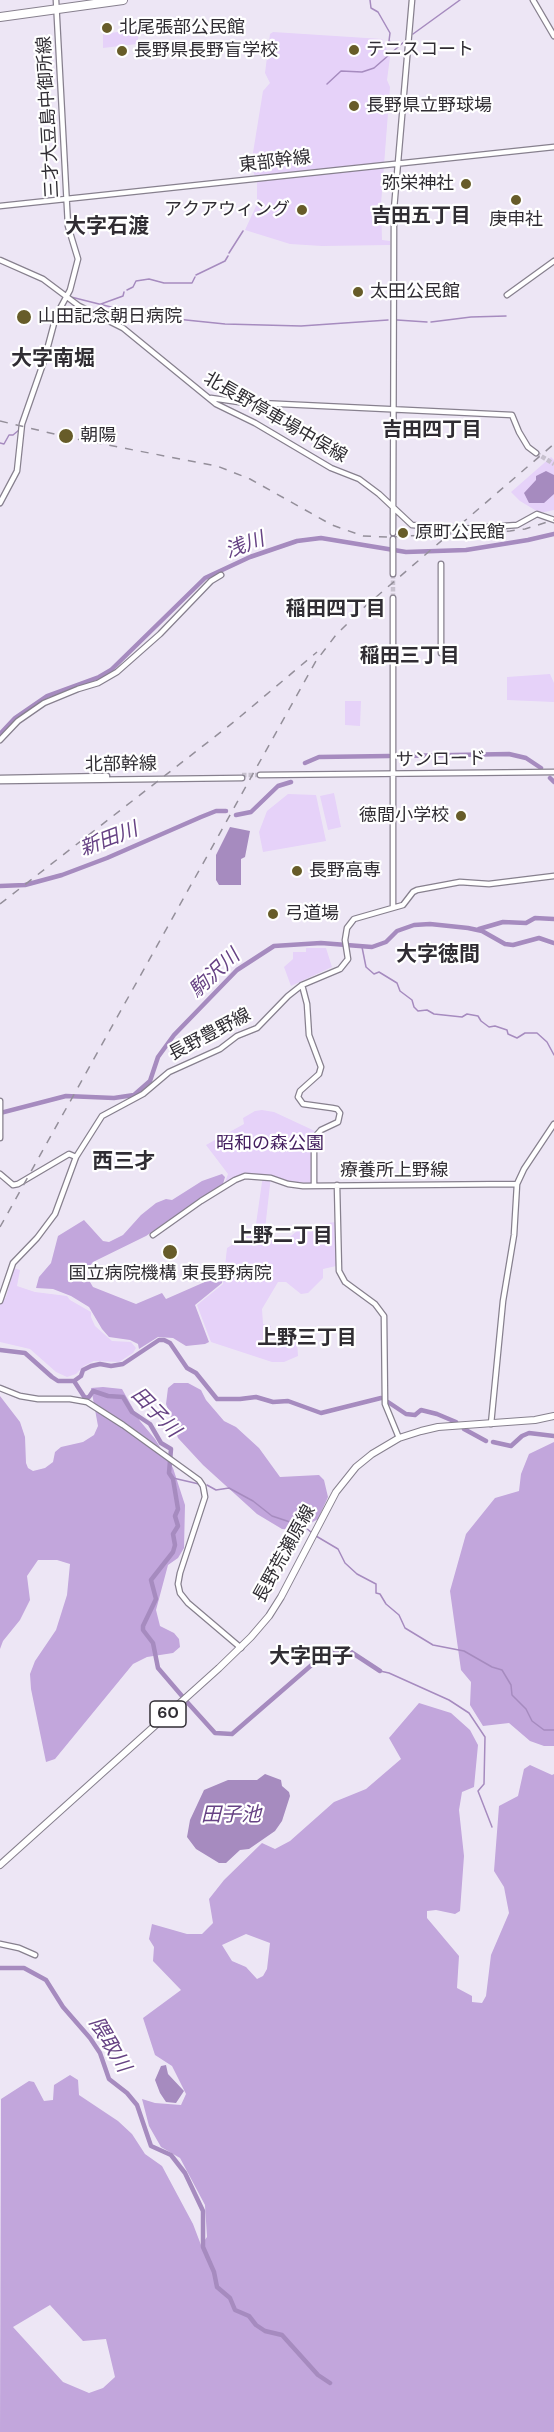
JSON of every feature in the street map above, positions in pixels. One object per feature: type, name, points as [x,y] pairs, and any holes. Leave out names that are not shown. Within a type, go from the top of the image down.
[{"type":"highway","points":[[0,17],[56,4],[123,0]]},
{"type":"main road","name":"長野荒瀬原線","points":[[0,1864],[241,1648],[269,1616],[336,1492],[356,1467],[372,1454],[399,1438],[438,1427],[535,1420],[554,1416]]},
{"type":"street","points":[[393,533],[394,223],[412,0]]},
{"type":"street","points":[[533,0],[554,36]]},
{"type":"street","name":"三才大豆島中御所線","points":[[0,503],[17,471],[22,424],[44,361],[56,316],[70,290],[78,255],[68,226],[56,4]]},
{"type":"street","name":"東部幹線","points":[[0,206],[554,147]]},
{"type":"street","name":"北長野停車場中俣線","points":[[0,260],[43,279],[66,298],[130,333],[149,352],[208,397],[331,468],[359,479],[412,525],[460,529],[517,525],[537,514],[554,520]]},
{"type":"street","points":[[507,295],[554,261]]},
{"type":"street","points":[[208,397],[248,403],[512,415],[513,423],[523,440],[536,453]]},
{"type":"street","points":[[393,539],[393,574]]},
{"type":"street","points":[[441,564],[441,652]]},
{"type":"street","points":[[0,740],[18,721],[44,704],[78,689],[98,684],[117,672],[160,634],[211,581],[221,575]]},
{"type":"street","points":[[393,597],[393,907]]},
{"type":"street","name":"サンロード","points":[[260,776],[554,772]]},
{"type":"street","name":"北部幹線","points":[[0,779],[242,776]]},
{"type":"street","name":"長野豊野線","points":[[0,1301],[13,1263],[43,1232],[55,1214],[76,1157],[102,1116],[143,1094],[169,1072],[220,1049],[237,1036],[257,1028],[302,985],[340,969],[348,959],[345,944],[349,924],[354,919],[403,905],[417,890],[460,882],[487,884],[554,876]]},
{"type":"street","points":[[302,985],[307,1004],[309,1035],[321,1067],[319,1074],[302,1088],[298,1097],[303,1104],[332,1108],[340,1113],[338,1122],[321,1130],[314,1138],[314,1185]]},
{"type":"street","points":[[0,1101],[0,1138]]},
{"type":"street","points":[[491,1424],[503,1301],[514,1234],[517,1184],[524,1169],[554,1124]]},
{"type":"street","points":[[0,1174],[13,1185],[18,1184],[69,1154],[76,1157]]},
{"type":"street","name":"療養所上野線","points":[[153,1235],[235,1180],[245,1176],[271,1178],[295,1186],[517,1184]]},
{"type":"street","points":[[337,1185],[339,1271],[345,1282],[375,1304],[384,1316],[385,1404],[399,1438]]},
{"type":"street","points":[[0,1388],[38,1400],[70,1399],[87,1402],[199,1480],[205,1492],[203,1506],[180,1573],[178,1584],[180,1593],[188,1603],[241,1648]]},
{"type":"street","points":[[0,1944],[19,1948],[35,1955]]},
{"type":"green space","points":[[140,29],[137,44],[103,48],[103,34]]},
{"type":"green space","points":[[273,32],[382,39],[390,57],[387,80],[390,87],[381,204],[382,240],[390,241],[390,245],[290,244],[245,230],[257,204],[257,182],[251,165],[263,91],[270,83],[265,73],[270,34]]},
{"type":"green space","points":[[551,457],[554,460],[554,510],[540,513],[520,501],[511,492]]},
{"type":"green space","points":[[550,674],[554,683],[554,702],[507,700],[507,677]]},
{"type":"green space","points":[[345,701],[361,701],[360,726],[345,725]]},
{"type":"green space","points":[[334,793],[341,827],[328,830],[320,796]]},
{"type":"green space","points":[[288,794],[316,795],[326,841],[263,852],[259,832],[267,811]]},
{"type":"green space","points":[[306,948],[326,948],[332,967],[291,986],[284,967],[293,959],[293,952],[306,952]]},
{"type":"green space","name":"昭和の森公園","points":[[262,1110],[274,1112],[317,1132],[311,1184],[293,1183],[271,1176],[264,1238],[285,1241],[303,1226],[336,1222],[336,1266],[323,1269],[323,1278],[308,1293],[301,1294],[286,1282],[278,1282],[262,1309],[263,1324],[271,1326],[267,1341],[297,1341],[298,1356],[284,1362],[272,1362],[211,1342],[197,1305],[223,1284],[227,1248],[255,1231],[263,1175],[246,1173],[224,1185],[228,1174],[206,1145],[244,1124],[243,1118]]},
{"type":"green space","points":[[14,1268],[20,1270],[17,1286],[35,1292],[67,1296],[91,1312],[95,1326],[112,1341],[131,1342],[136,1348],[133,1353],[119,1362],[94,1361],[84,1366],[76,1374],[67,1377],[56,1372],[30,1349],[0,1342],[0,1305],[6,1297]]},
{"type":"shaded area","points":[[222,1174],[225,1177],[223,1184],[146,1236],[93,1262],[87,1269],[87,1277],[93,1287],[136,1304],[162,1293],[166,1299],[207,1281],[206,1271],[208,1269],[223,1265],[222,1283],[195,1305],[209,1342],[186,1346],[173,1338],[158,1337],[139,1349],[138,1344],[130,1340],[109,1337],[89,1307],[71,1296],[53,1289],[36,1288],[39,1277],[51,1263],[58,1236],[84,1220],[103,1241],[109,1242],[123,1235],[141,1215],[156,1203],[166,1199],[172,1200],[202,1181]]},
{"type":"shaded area","points":[[174,1383],[188,1383],[201,1390],[206,1400],[224,1421],[236,1427],[259,1448],[280,1477],[319,1475],[324,1480],[328,1497],[318,1519],[299,1530],[282,1529],[257,1514],[203,1465],[178,1438],[166,1404],[168,1388]]},
{"type":"shaded area","points":[[91,1388],[122,1389],[140,1421],[155,1439],[173,1468],[185,1505],[184,1548],[178,1558],[168,1565],[156,1610],[160,1626],[174,1633],[179,1639],[180,1647],[173,1653],[147,1657],[133,1664],[55,1759],[46,1762],[30,1674],[35,1661],[56,1630],[67,1595],[70,1564],[57,1560],[38,1560],[27,1576],[30,1600],[20,1620],[3,1641],[0,1649],[0,1396],[20,1422],[25,1437],[26,1463],[33,1471],[45,1468],[53,1462],[55,1452],[61,1447],[83,1442],[94,1435],[98,1426]]},
{"type":"shaded area","points":[[554,1442],[554,1746],[544,1746],[530,1741],[509,1723],[483,1726],[470,1705],[471,1682],[461,1670],[450,1591],[466,1534],[495,1498],[519,1491],[521,1474],[529,1454]]},
{"type":"shaded area","points":[[419,1703],[451,1713],[470,1730],[478,1745],[474,1787],[462,1792],[459,1810],[464,1856],[460,1911],[455,1914],[436,1910],[427,1911],[427,1918],[459,1956],[457,1988],[472,1996],[472,2002],[482,2003],[486,1996],[491,1955],[509,1913],[504,1887],[494,1871],[499,1806],[518,1796],[524,1769],[530,1765],[554,1774],[554,2432],[0,2432],[1,2099],[29,2081],[34,2082],[44,2101],[53,2100],[54,2085],[70,2075],[78,2080],[79,2095],[118,2121],[132,2134],[145,2154],[162,2166],[193,2224],[201,2245],[207,2237],[205,2205],[180,2158],[161,2147],[149,2126],[142,2099],[155,2103],[181,2105],[186,2094],[172,2066],[155,2055],[143,2018],[181,1990],[153,1961],[154,1947],[149,1939],[152,1924],[187,1934],[202,1934],[213,1923],[209,1899],[224,1880],[262,1843],[275,1849],[290,1841],[334,1802],[366,1789],[401,1759],[389,1738]],"holes":[[[246,1934],[270,1943],[267,1969],[263,1976],[257,1979],[246,1967],[232,1961],[222,1945]],[[50,2305],[83,2341],[106,2339],[115,2377],[103,2388],[89,2393],[63,2382],[13,2327]]]},
{"type":"water","points":[[546,471],[554,475],[554,494],[544,503],[529,503],[524,493],[536,480],[536,476]]},
{"type":"water","points":[[230,827],[250,831],[245,857],[241,859],[241,885],[219,885],[216,880],[216,855]]},
{"type":"water","name":"田子池","points":[[265,1774],[281,1780],[282,1786],[290,1796],[282,1821],[275,1831],[249,1849],[240,1850],[226,1863],[219,1863],[196,1849],[187,1837],[190,1820],[204,1790],[228,1780],[257,1780]]},
{"type":"water","points":[[166,2065],[168,2074],[184,2091],[176,2103],[166,2102],[155,2080],[161,2066]]},
{"type":"waterway","points":[[370,0],[371,8],[378,12],[390,33],[389,41],[397,46]]},
{"type":"waterway","points":[[413,34],[460,0]]},
{"type":"waterway","points":[[327,84],[341,71],[362,72],[374,68],[405,41]]},
{"type":"waterway","points":[[229,253],[243,231]]},
{"type":"waterway","points":[[196,275],[225,261],[228,256]]},
{"type":"waterway","points":[[127,290],[133,287],[136,281],[149,279],[164,283],[192,283],[195,277]]},
{"type":"waterway","points":[[101,304],[123,296],[124,292]]},
{"type":"waterway","points":[[71,297],[147,316],[225,324],[301,326],[388,320]]},
{"type":"waterway","points":[[57,322],[60,315]]},
{"type":"waterway","points":[[431,322],[506,316]]},
{"type":"waterway","points":[[397,320],[427,322]]},
{"type":"waterway","points":[[0,443],[4,444],[9,435],[19,430]]},
{"type":"waterway","name":"浅川","points":[[0,734],[15,718],[47,696],[99,677],[111,670],[205,578],[250,557],[297,541],[321,538],[406,552],[466,550],[554,534]]},
{"type":"waterway","name":"新田川","points":[[397,756],[509,754],[526,758],[541,768]]},
{"type":"waterway","name":"新田川","points":[[305,763],[319,757],[389,756]]},
{"type":"waterway","name":"新田川","points":[[550,778],[554,782]]},
{"type":"waterway","name":"新田川","points":[[236,815],[251,812],[278,786],[291,782]]},
{"type":"waterway","name":"新田川","points":[[0,886],[25,885],[62,875],[216,811],[226,811]]},
{"type":"waterway","points":[[479,929],[503,922],[526,923],[535,918],[554,919]]},
{"type":"waterway","name":"駒沢川","points":[[0,1113],[66,1096],[114,1098],[134,1095],[150,1081],[158,1057],[174,1035],[237,970],[274,946],[321,943],[372,947],[386,942],[397,931],[414,925],[430,924],[482,931],[505,944],[513,945],[539,938],[554,943]]},
{"type":"waterway","points":[[362,947],[366,967],[374,974],[379,972],[397,983],[400,991],[412,1000],[418,1011],[427,1010],[434,1014],[462,1017],[467,1014],[478,1016],[489,1027],[495,1026],[507,1030],[508,1034],[517,1038],[525,1033],[537,1033],[547,1042],[554,1055]]},
{"type":"waterway","points":[[74,1381],[81,1376],[83,1370],[91,1366],[123,1364],[159,1340],[164,1340],[170,1343],[187,1368],[196,1373],[217,1399],[256,1397],[273,1402],[288,1401],[321,1413],[381,1398]]},
{"type":"waterway","name":"田子川","points":[[0,1350],[25,1353],[58,1381],[74,1381]]},
{"type":"waterway","name":"田子川","points":[[74,1381],[85,1398],[89,1397],[93,1391],[108,1396],[123,1397],[132,1412],[150,1424],[161,1443],[171,1449],[169,1473],[173,1479],[178,1509],[175,1516],[178,1526],[173,1534],[175,1545],[173,1552],[151,1580],[156,1599],[143,1630],[153,1643],[158,1668],[182,1696]]},
{"type":"waterway","points":[[388,1402],[406,1414],[415,1415],[421,1410],[456,1422]]},
{"type":"waterway","points":[[464,1429],[486,1441]]},
{"type":"waterway","points":[[493,1442],[511,1446],[529,1433],[554,1436]]},
{"type":"waterway","points":[[173,1478],[199,1484]]},
{"type":"waterway","points":[[207,1485],[216,1490],[229,1488],[253,1501],[272,1516],[305,1527],[312,1533]]},
{"type":"waterway","points":[[316,1536],[338,1549],[345,1563],[357,1574],[376,1584],[376,1593],[380,1594],[386,1604],[399,1615],[405,1628],[433,1645],[464,1651],[502,1670],[511,1685],[512,1695],[526,1709],[532,1721],[544,1730],[554,1730]]},
{"type":"waterway","points":[[329,1651],[342,1651]]},
{"type":"waterway","points":[[351,1652],[380,1671]]},
{"type":"waterway","points":[[187,1702],[215,1733],[232,1734],[322,1656]]},
{"type":"waterway","points":[[380,1671],[449,1700],[469,1713],[485,1737],[484,1784],[478,1791],[492,1827]]},
{"type":"waterway","name":"隈取川","points":[[0,1968],[24,1968],[46,1980],[63,2007],[100,2053],[109,2079],[127,2093],[137,2105],[151,2146],[171,2155],[185,2173],[203,2211],[203,2247],[214,2272],[217,2287],[230,2298],[235,2310],[249,2316],[265,2331],[282,2335],[318,2375],[330,2383]]},
{"type":"tunnel","points":[[536,453],[554,464]]},
{"type":"tunnel","points":[[393,574],[393,598]]},
{"type":"tunnel","points":[[242,775],[260,775]]},
{"type":"railway","points":[[0,421],[71,438],[217,466],[250,479],[332,525],[363,536],[388,537],[510,531],[554,520]]},
{"type":"railway","points":[[0,1227],[316,661],[336,635],[361,610],[554,444]]},
{"type":"railway","points":[[0,904],[235,721],[317,652]]},
{"type":"place","name":"北尾張部公民館","points":[[107,28]]},
{"type":"place","name":"テニスコート","points":[[354,50]]},
{"type":"place","name":"長野県長野盲学校","points":[[122,51]]},
{"type":"place","name":"長野県立野球場","points":[[354,106]]},
{"type":"place","name":"弥栄神社","points":[[466,184]]},
{"type":"place","name":"庚申社","points":[[516,200]]},
{"type":"place","name":"アクアウィング","points":[[302,210]]},
{"type":"place","name":"太田公民館","points":[[358,292]]},
{"type":"place","name":"山田記念朝日病院","points":[[24,317]]},
{"type":"place","name":"朝陽","points":[[66,436]]},
{"type":"place","name":"原町公民館","points":[[403,533]]},
{"type":"place","name":"徳間小学校","points":[[461,816]]},
{"type":"place","name":"長野高専","points":[[297,871]]},
{"type":"place","name":"弓道場","points":[[273,914]]},
{"type":"place","name":"国立病院機構 東長野病院","points":[[170,1252]]},
{"type":"district","name":"吉田五丁目","points":[[421,217]]},
{"type":"district","name":"大字石渡","points":[[107,227]]},
{"type":"district","name":"大字南堀","points":[[53,359]]},
{"type":"district","name":"吉田四丁目","points":[[432,431]]},
{"type":"district","name":"稲田四丁目","points":[[336,610]]},
{"type":"district","name":"稲田三丁目","points":[[410,657]]},
{"type":"district","name":"大字徳間","points":[[438,955]]},
{"type":"district","name":"西三才","points":[[124,1162]]},
{"type":"district","name":"上野二丁目","points":[[283,1237]]},
{"type":"district","name":"上野三丁目","points":[[307,1339]]},
{"type":"district","name":"大字田子","points":[[311,1657]]}]
